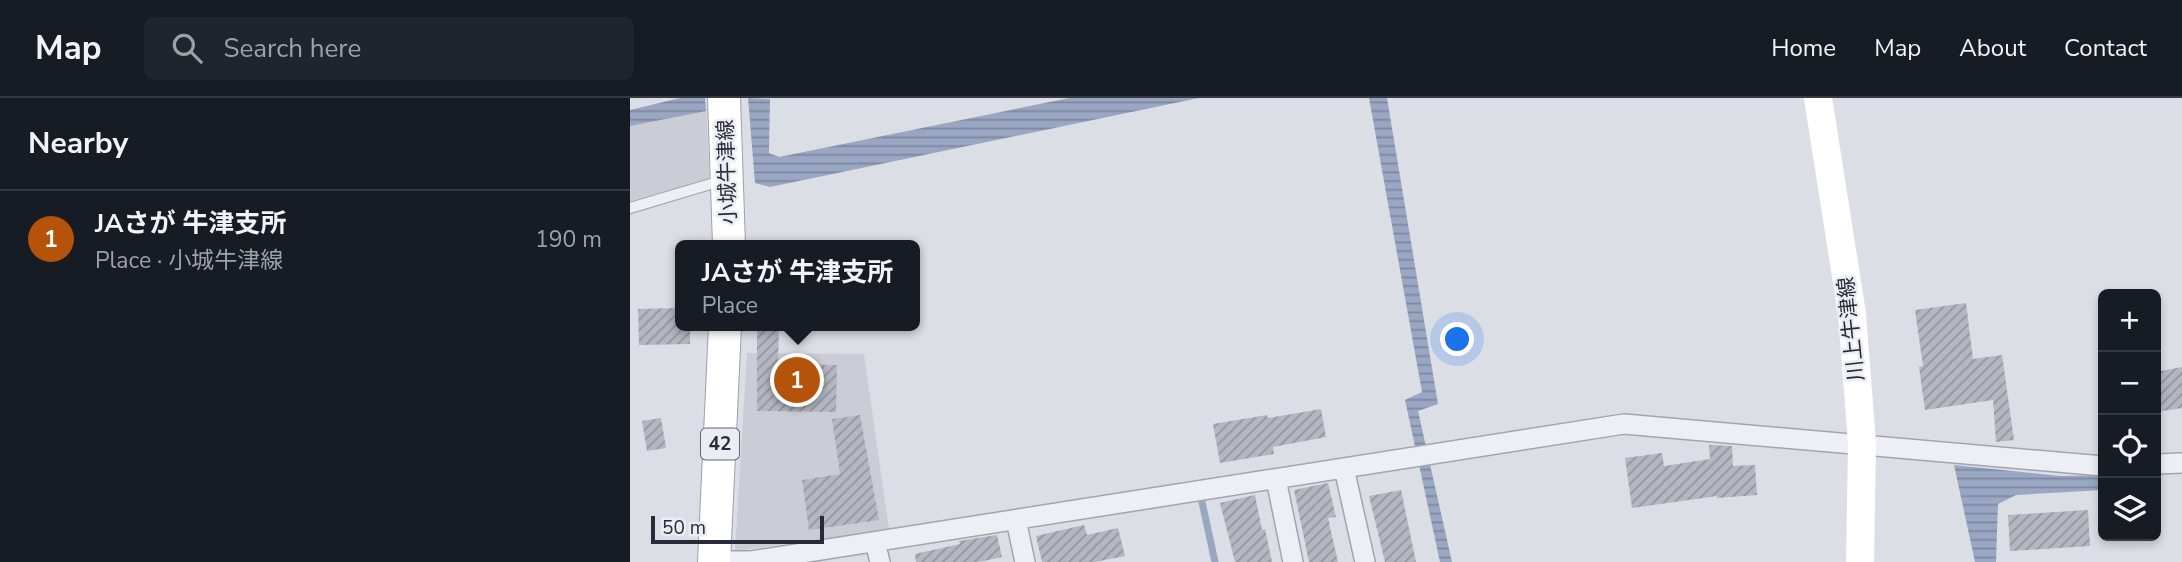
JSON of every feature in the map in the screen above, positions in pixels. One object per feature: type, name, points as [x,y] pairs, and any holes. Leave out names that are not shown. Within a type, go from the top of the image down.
[{"type":"main road","name":"小城牛津線","points":[[724,98],[729,240]]},
{"type":"main road","name":"川上牛津線","points":[[1818,98],[1852,314],[1862,443],[1860,562]]},
{"type":"main road","name":"42","points":[[714,562],[725,331]]},
{"type":"street","points":[[714,562],[751,562],[1624,424],[2098,466]]},
{"type":"street","points":[[2161,464],[2182,463]]},
{"type":"street","points":[[1344,468],[1365,562]]},
{"type":"street","points":[[1276,479],[1293,562]]},
{"type":"street","points":[[1016,520],[1025,562]]},
{"type":"street","points":[[875,542],[880,562]]},
{"type":"lane","points":[[630,208],[728,179]]},
{"type":"shaded area","points":[[706,103],[710,190],[630,215],[630,119]]},
{"type":"shaded area","points":[[747,353],[864,354],[889,530],[735,551]]},
{"type":"water","points":[[680,98],[705,98],[706,111],[630,126],[630,110]]},
{"type":"water","points":[[748,98],[770,99],[769,153],[779,157],[1069,98],[1199,98],[770,187],[755,183]]},
{"type":"water","points":[[1369,98],[1387,98],[1438,404],[1418,411],[1452,562],[1440,562],[1405,400],[1422,392]]},
{"type":"water","points":[[1954,465],[2060,476],[2098,475],[2098,490],[2016,495],[1998,504],[1996,562],[1975,562]]},
{"type":"building","points":[[1966,303],[1973,359],[2002,355],[2014,440],[1996,442],[1993,400],[1925,410],[1919,367],[1923,366],[1915,310]]},
{"type":"building","points":[[675,308],[675,331],[690,331],[690,344],[639,345],[638,309]]},
{"type":"building","points":[[757,331],[779,331],[778,364],[837,365],[836,412],[757,411]]},
{"type":"building","points":[[2182,367],[2182,408],[2161,411],[2161,371]]},
{"type":"building","points":[[1321,409],[1326,437],[1273,447],[1274,454],[1220,463],[1213,424]]},
{"type":"building","points":[[860,415],[879,520],[809,530],[802,480],[840,474],[832,419]]},
{"type":"building","points":[[661,418],[666,448],[647,451],[642,421]]},
{"type":"building","points":[[1709,445],[1732,446],[1733,466],[1755,465],[1757,495],[1717,496],[1632,508],[1625,458],[1662,453],[1664,466],[1710,459]]},
{"type":"building","points":[[1328,483],[1336,517],[1328,518],[1338,562],[1309,562],[1294,490]]},
{"type":"building","points":[[1401,490],[1416,562],[1385,562],[1369,496]]},
{"type":"building","points":[[1255,495],[1272,562],[1235,562],[1220,503]]},
{"type":"building","points":[[2088,510],[2090,546],[2010,551],[2008,515]]},
{"type":"building","points":[[1084,525],[1087,535],[1118,528],[1125,556],[1095,562],[1042,562],[1036,536]]},
{"type":"building","points":[[997,535],[1002,557],[979,562],[916,562],[915,554],[960,544],[959,541]]},
{"type":"waterway","points":[[1202,502],[1215,562]]},
{"type":"place","name":"JAさが 牛津支所","points":[[797,380]]}]
